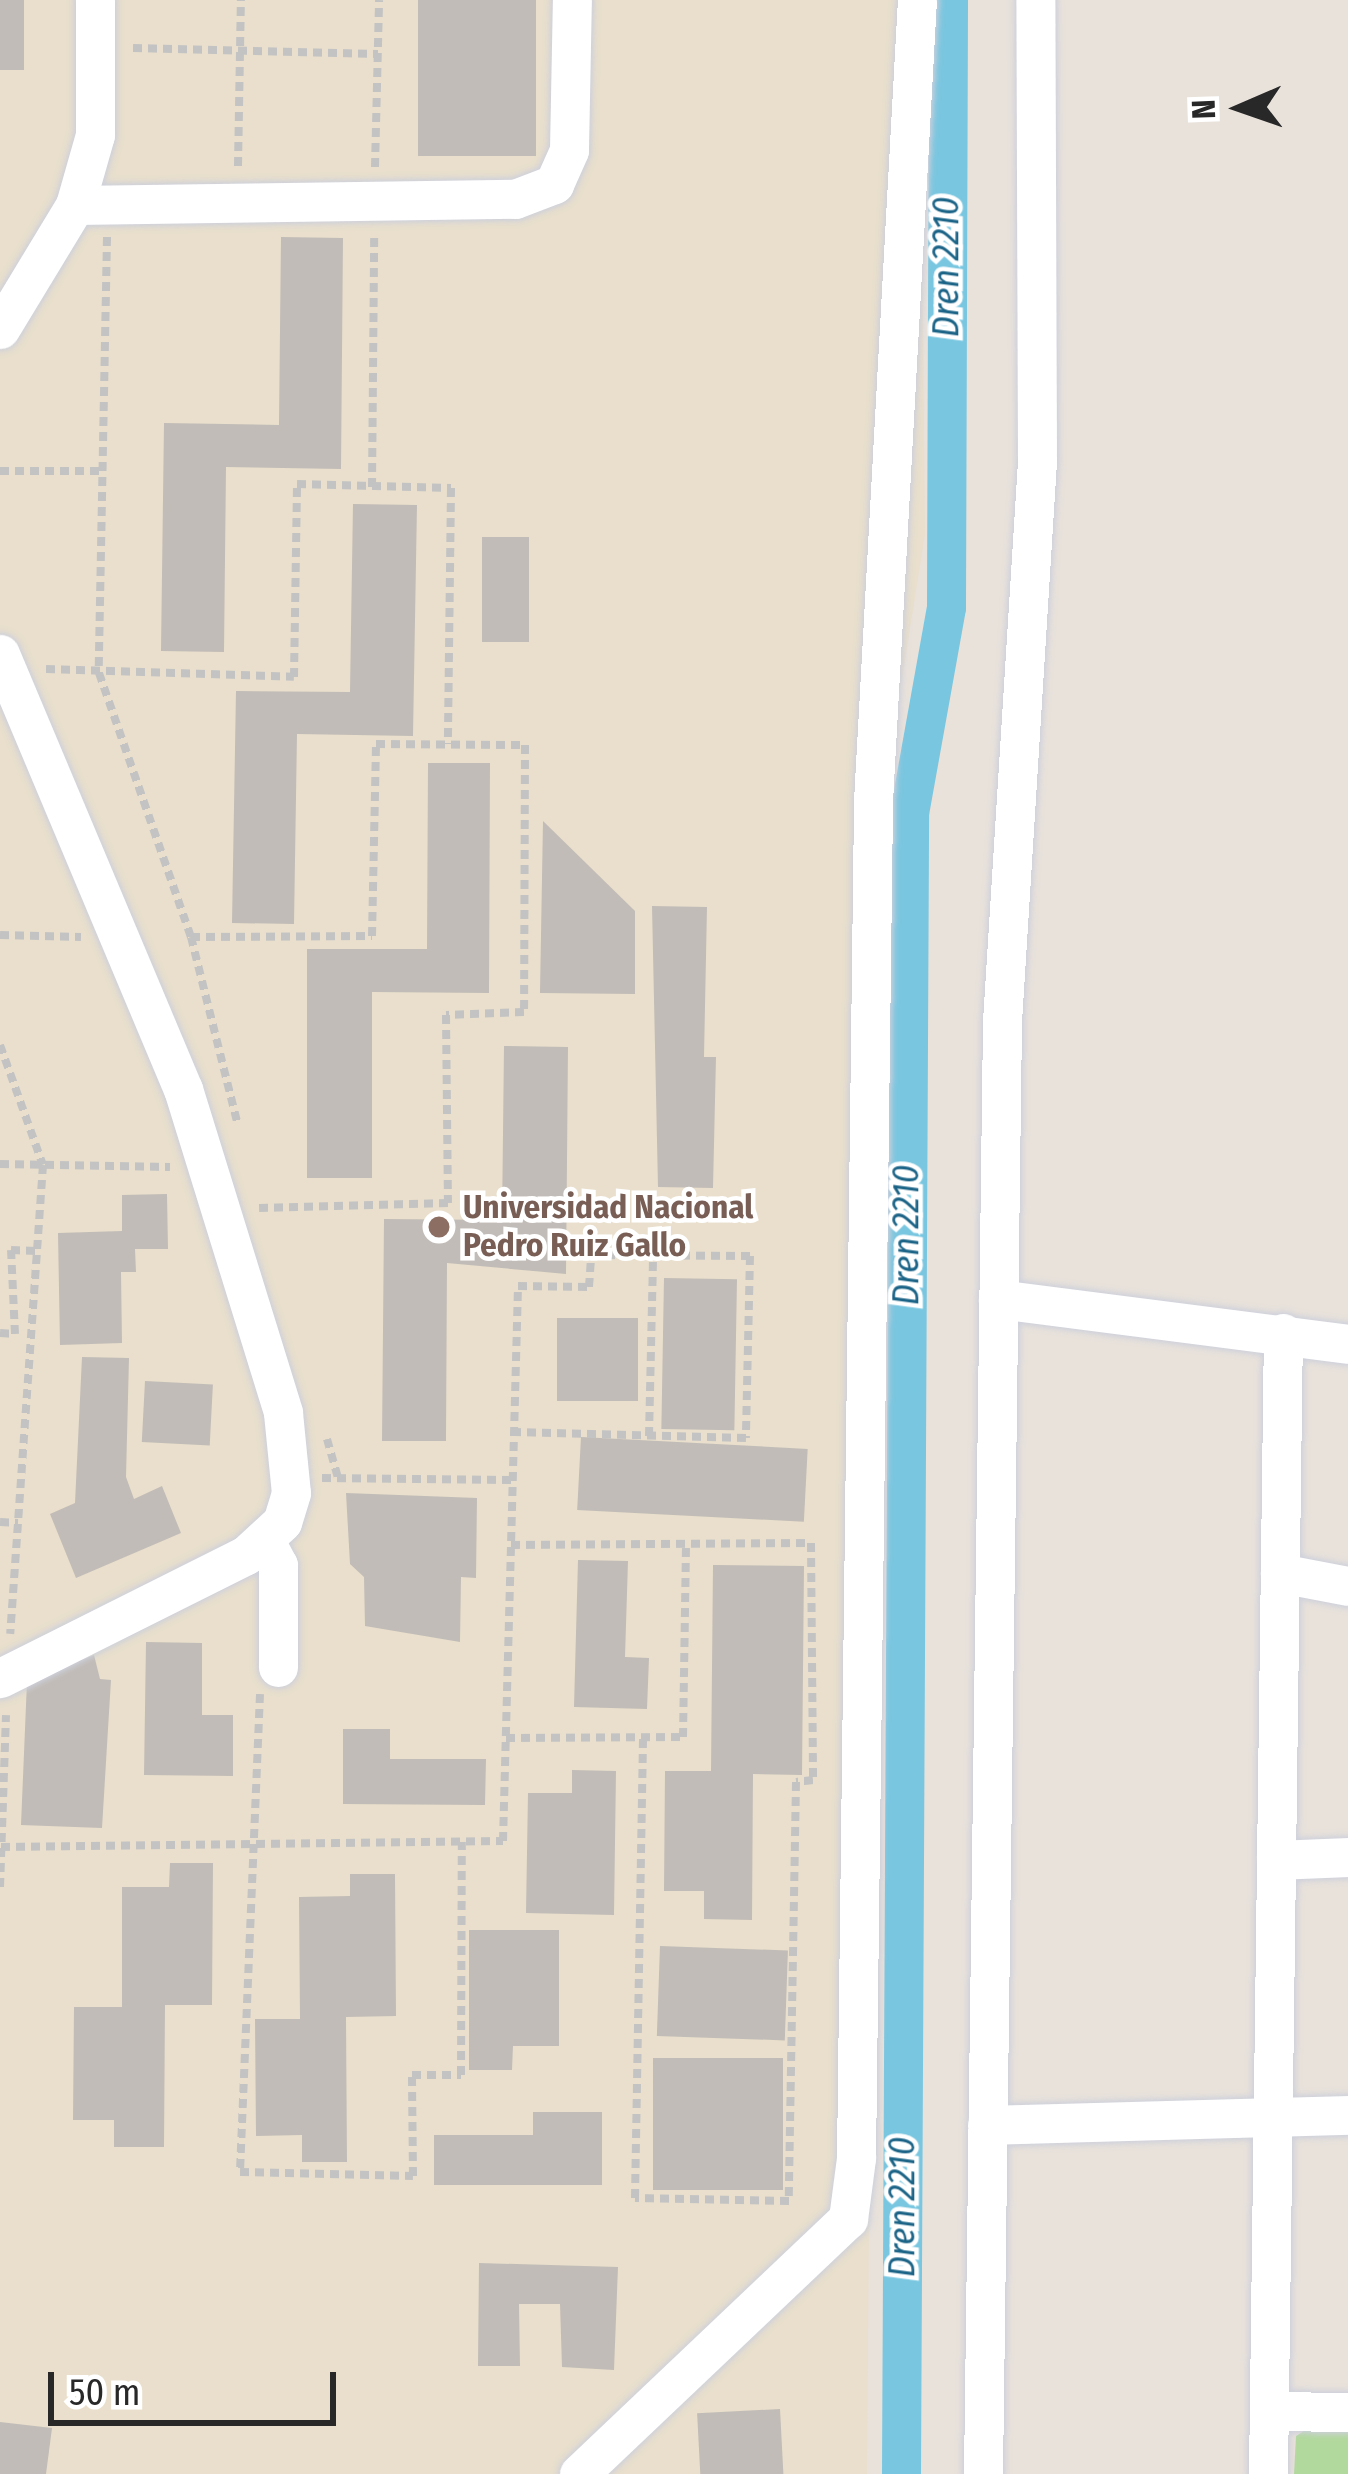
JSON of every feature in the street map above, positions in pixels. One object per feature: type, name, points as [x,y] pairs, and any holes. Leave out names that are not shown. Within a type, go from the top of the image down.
[{"type":"street","points":[[0,328],[15,288],[92,202],[95,0]]},
{"type":"street","points":[[92,202],[514,199],[554,184],[569,150],[572,0]]},
{"type":"street","points":[[579,2474],[848,2219],[856,2158],[873,801],[917,0]]},
{"type":"street","points":[[983,2474],[1002,1021],[1037,461],[1035,0]]},
{"type":"street","points":[[4,1677],[246,1555],[282,1522],[290,1478],[283,1413],[207,1168],[18,659]]},
{"type":"street","points":[[998,1299],[1348,1344]]},
{"type":"street","points":[[1268,2474],[1282,1333]]},
{"type":"street","points":[[263,1539],[278,1565],[278,1667]]},
{"type":"street","points":[[1280,1573],[1348,1586]]},
{"type":"street","points":[[1276,1860],[1348,1857]]},
{"type":"street","points":[[987,2125],[1348,2115]]},
{"type":"street","points":[[1269,2411],[1348,2412]]},
{"type":"path","points":[[237,199],[241,0]]},
{"type":"path","points":[[95,47],[378,54]]},
{"type":"path","points":[[92,202],[99,673],[191,937],[244,1146]]},
{"type":"path","points":[[0,471],[99,471]]},
{"type":"path","points":[[18,659],[99,673],[294,677],[297,484],[451,488],[448,743]]},
{"type":"path","points":[[191,937],[372,936],[376,744],[525,745],[524,1012],[446,1015],[448,1203],[259,1208]]},
{"type":"path","points":[[0,935],[118,938]]},
{"type":"path","points":[[0,1046],[43,1165],[4,1677],[0,1887]]},
{"type":"path","points":[[0,1165],[207,1168]]},
{"type":"path","points":[[254,1189],[266,1231]]},
{"type":"path","points":[[0,1334],[15,1334],[11,1250],[37,1251]]},
{"type":"path","points":[[1,1847],[503,1841],[513,1480],[514,1432],[518,1286],[589,1287],[592,1255],[750,1256],[746,1438],[514,1432]]},
{"type":"path","points":[[649,1436],[653,1256]]},
{"type":"path","points":[[325,1433],[338,1478]]},
{"type":"path","points":[[290,1478],[513,1480]]},
{"type":"path","points":[[0,1522],[18,1522]]},
{"type":"path","points":[[511,1545],[812,1543],[813,1780],[796,1782],[789,2201],[634,2198],[643,1737]]},
{"type":"path","points":[[506,1738],[683,1736],[686,1544]]},
{"type":"path","points":[[278,1667],[254,1704],[241,2173],[413,2176],[412,2075],[461,2075],[462,1842]]},
{"type":"shaded area","name":"Universidad Nacional Pedro Ruiz Gallo","points":[[0,0],[920,0],[925,534],[880,818],[867,2474],[0,2474]]},
{"type":"green space","points":[[1309,2428],[1348,2428],[1348,2474],[1294,2474],[1296,2436]]},
{"type":"building","points":[[0,0],[24,0],[24,70],[0,70]]},
{"type":"building","points":[[418,0],[536,0],[536,156],[418,156]]},
{"type":"building","points":[[281,237],[343,238],[341,469],[226,467],[224,652],[161,651],[164,423],[279,425]]},
{"type":"building","points":[[353,504],[417,505],[413,736],[297,734],[294,924],[232,923],[236,691],[350,692]]},
{"type":"building","points":[[482,537],[529,537],[529,642],[482,642]]},
{"type":"building","points":[[428,763],[490,763],[489,993],[372,992],[372,1178],[307,1178],[307,949],[427,949]]},
{"type":"building","points":[[543,821],[635,911],[635,994],[540,993]]},
{"type":"building","points":[[652,906],[707,907],[704,1057],[716,1057],[713,1188],[658,1187]]},
{"type":"building","points":[[504,1046],[568,1047],[566,1274],[447,1263],[446,1441],[382,1441],[384,1219],[502,1220]]},
{"type":"building","points":[[167,1194],[168,1249],[135,1249],[136,1272],[121,1272],[122,1343],[60,1345],[58,1233],[122,1231],[122,1195]]},
{"type":"building","points":[[664,1278],[737,1279],[734,1430],[661,1429]]},
{"type":"building","points":[[557,1318],[638,1318],[638,1401],[557,1401]]},
{"type":"building","points":[[82,1357],[129,1358],[126,1477],[134,1499],[162,1486],[181,1533],[76,1578],[50,1514],[75,1503]]},
{"type":"building","points":[[145,1381],[213,1385],[210,1445],[142,1442]]},
{"type":"building","points":[[581,1437],[808,1449],[804,1522],[577,1510]]},
{"type":"building","points":[[346,1493],[477,1498],[476,1578],[461,1577],[460,1642],[365,1626],[364,1577],[350,1564]]},
{"type":"building","points":[[578,1560],[628,1561],[625,1657],[649,1658],[647,1709],[574,1707]]},
{"type":"building","points":[[713,1565],[804,1566],[802,1775],[753,1774],[752,1920],[704,1919],[704,1891],[664,1891],[665,1771],[711,1771]]},
{"type":"building","points":[[146,1642],[202,1643],[202,1715],[233,1715],[233,1776],[144,1775]]},
{"type":"building","points":[[94,1655],[100,1679],[111,1680],[102,1828],[21,1825],[27,1681]]},
{"type":"building","points":[[343,1729],[390,1729],[390,1759],[486,1759],[485,1805],[343,1804]]},
{"type":"building","points":[[572,1770],[616,1771],[614,1915],[526,1913],[528,1793],[572,1793]]},
{"type":"building","points":[[170,1863],[213,1863],[212,2005],[165,2005],[164,2147],[114,2147],[114,2120],[73,2120],[74,2007],[122,2007],[122,1887],[169,1887]]},
{"type":"building","points":[[350,1874],[395,1874],[396,2016],[346,2017],[347,2162],[302,2162],[302,2135],[256,2136],[255,2019],[300,2019],[299,1897],[350,1896]]},
{"type":"building","points":[[469,1930],[559,1930],[559,2046],[513,2046],[512,2070],[469,2070]]},
{"type":"building","points":[[660,1946],[788,1950],[785,2040],[657,2036]]},
{"type":"building","points":[[653,2058],[783,2058],[783,2190],[653,2190]]},
{"type":"building","points":[[533,2112],[602,2112],[602,2185],[434,2185],[434,2135],[533,2135]]},
{"type":"building","points":[[479,2263],[618,2267],[614,2370],[562,2367],[560,2304],[519,2304],[520,2366],[478,2366]]},
{"type":"building","points":[[780,2409],[783,2474],[700,2474],[697,2413]]},
{"type":"building","points":[[0,2422],[52,2428],[46,2474],[0,2474]]},
{"type":"waterway","name":"Dren 2210","points":[[901,2474],[909,813],[946,607],[948,0]]},
{"type":"place","name":"Universidad Nacional Pedro Ruiz Gallo","points":[[439,1227]]}]
